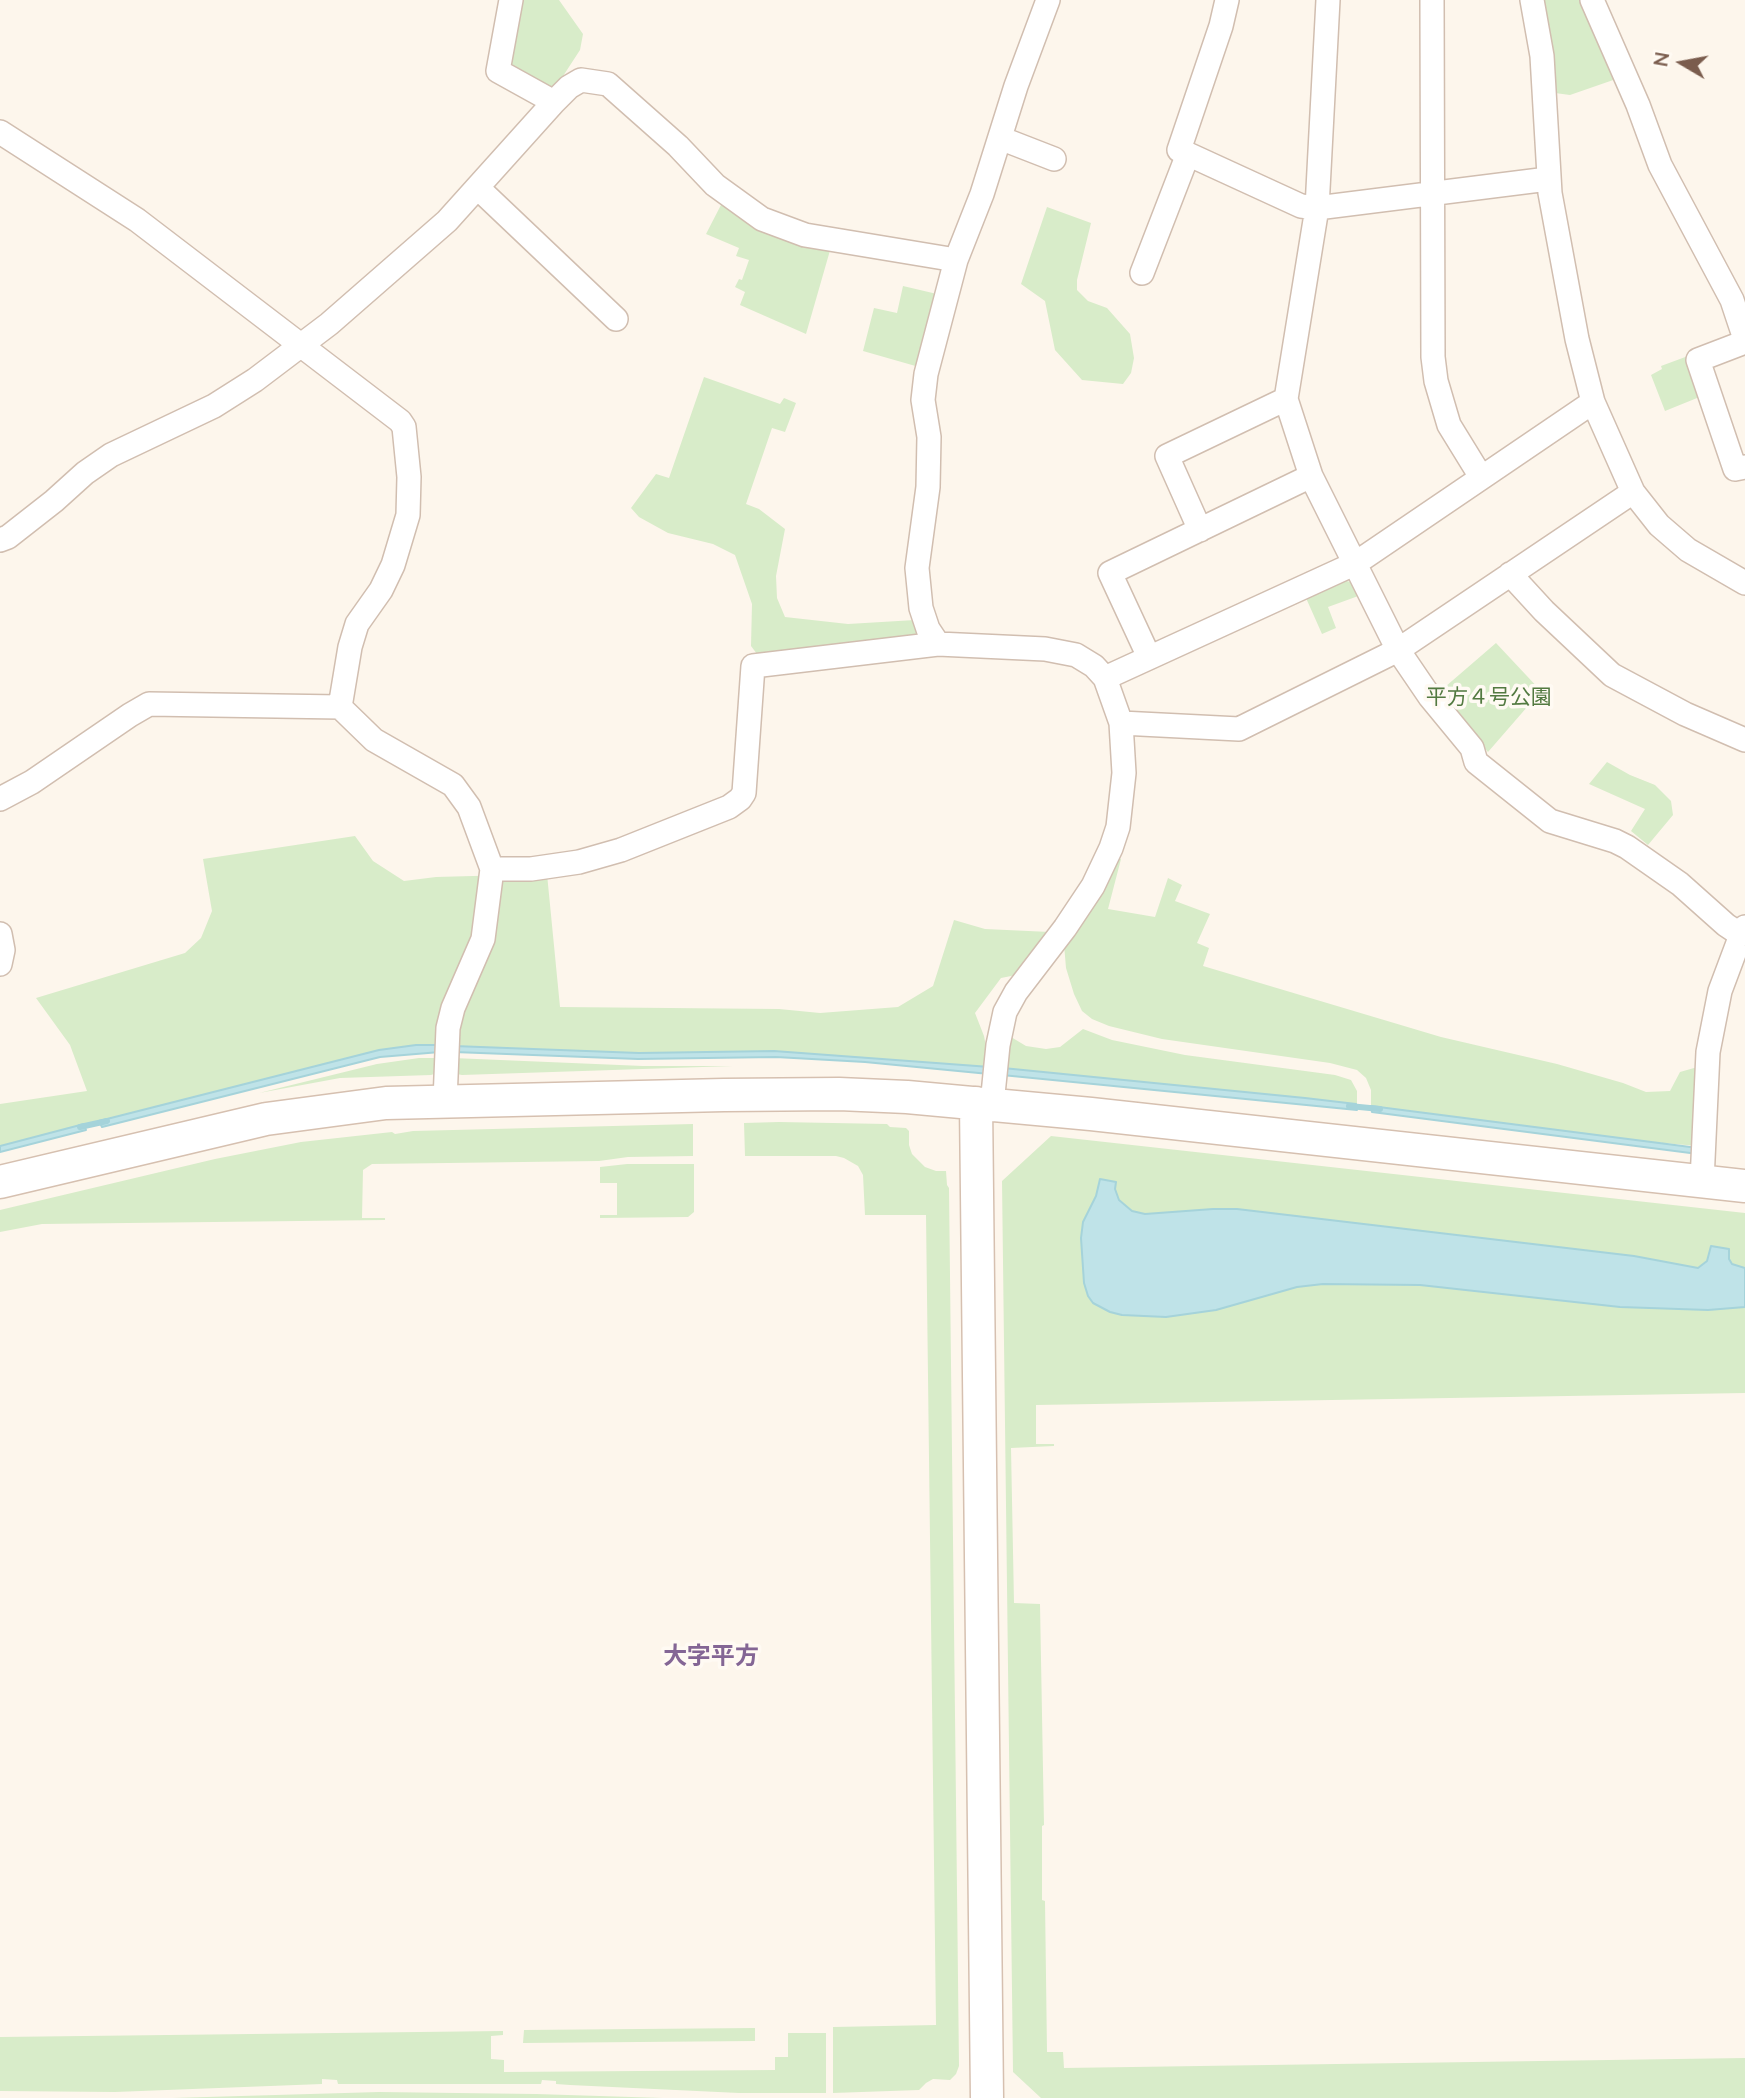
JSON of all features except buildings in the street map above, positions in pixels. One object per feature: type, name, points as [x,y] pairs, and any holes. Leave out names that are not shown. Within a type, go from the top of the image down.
[{"type":"street","points":[[511,0],[498,71],[554,102]]},
{"type":"street","points":[[938,644],[928,629],[921,608],[917,568],[928,487],[929,437],[923,400],[926,374],[956,260],[982,194],[1048,0]]},
{"type":"street","points":[[1227,0],[1221,26],[1179,150],[1301,206],[1317,208],[1548,179]]},
{"type":"street","points":[[1328,0],[1317,208],[1286,399],[1311,476],[1398,650],[1430,697],[1472,748],[1476,762],[1549,821],[1627,847],[1680,884],[1705,908],[1743,931],[1715,1010],[1708,1052],[1702,1181]]},
{"type":"street","points":[[1432,0],[1432,335],[1436,381],[1449,425],[1481,477]]},
{"type":"street","points":[[1532,0],[1542,56],[1548,179],[1566,284],[1593,402],[1633,492],[1659,525],[1688,550],[1745,583]]},
{"type":"street","points":[[1592,0],[1638,105],[1660,165],[1732,300],[1745,341],[1698,360],[1735,469],[1745,467]]},
{"type":"street","points":[[0,540],[44,509],[85,473],[111,455],[214,406],[302,346],[447,222],[554,102],[569,87],[581,80],[608,84],[678,145],[715,185],[762,219],[805,235],[956,260]]},
{"type":"street","points":[[0,132],[137,220],[400,421],[404,427],[409,477],[408,515],[393,565],[381,590],[357,624],[350,647],[340,707]]},
{"type":"street","points":[[1000,138],[1054,159]]},
{"type":"street","points":[[1142,273],[1188,154]]},
{"type":"street","points":[[478,188],[616,319]]},
{"type":"street","points":[[1200,530],[1167,456],[1286,399]]},
{"type":"street","points":[[1105,678],[1356,564],[1593,402]]},
{"type":"street","points":[[1149,657],[1110,573],[1311,476]]},
{"type":"street","points":[[1121,723],[1239,729],[1398,650],[1633,492]]},
{"type":"street","points":[[1510,574],[1544,611],[1612,675],[1685,714],[1745,740]]},
{"type":"street","points":[[492,869],[531,869],[579,862],[621,850],[729,807],[740,799],[745,784],[753,666],[938,644],[1035,648],[1076,655],[1094,666],[1105,678],[1121,723],[1124,774],[1118,827],[1093,886],[1016,992],[1005,1012],[990,1087],[987,2098]]},
{"type":"street","points":[[0,799],[32,782],[149,704],[340,707],[374,740],[453,785],[469,807],[492,869],[483,939],[453,1008],[446,1052],[445,1101]]},
{"type":"street","points":[[0,934],[3,950],[0,964]]},
{"type":"street","points":[[0,1182],[266,1119],[386,1104],[724,1094],[839,1094],[990,1087],[1332,1139],[1745,1186]]},
{"type":"green space","points":[[517,0],[559,0],[583,34],[580,50],[552,93],[503,67]]},
{"type":"green space","points":[[1541,0],[1585,0],[1619,78],[1570,95],[1555,93]]},
{"type":"green space","points":[[722,203],[831,247],[806,334],[740,305],[745,292],[735,287],[739,279],[742,280],[749,260],[736,256],[739,248],[706,234]]},
{"type":"green space","points":[[1047,207],[1091,223],[1077,290],[1088,301],[1107,308],[1130,334],[1134,358],[1131,373],[1123,384],[1082,380],[1055,350],[1045,301],[1021,284]]},
{"type":"green space","points":[[903,286],[937,294],[919,367],[863,351],[874,308],[897,313]]},
{"type":"green space","points":[[1688,356],[1702,396],[1665,411],[1651,375],[1662,369],[1661,366]]},
{"type":"green space","points":[[704,377],[780,404],[784,398],[796,403],[785,432],[772,428],[746,504],[759,509],[785,529],[776,576],[777,598],[785,617],[848,624],[915,620],[917,633],[911,639],[757,654],[751,646],[752,604],[735,555],[713,544],[668,533],[639,517],[631,508],[656,474],[669,478]]},
{"type":"green space","points":[[1344,580],[1356,584],[1361,595],[1328,607],[1336,628],[1322,634],[1306,598]]},
{"type":"green space","name":"平方４号公園","points":[[1496,643],[1541,691],[1488,752],[1438,693]]},
{"type":"green space","points":[[1607,762],[1655,785],[1671,801],[1673,815],[1648,845],[1631,831],[1645,809],[1589,784]]},
{"type":"green space","points":[[355,836],[373,861],[404,881],[436,877],[547,874],[560,1007],[779,1009],[820,1013],[898,1007],[933,986],[954,920],[985,929],[1050,932],[1021,974],[1001,978],[975,1013],[984,1036],[990,1067],[774,1051],[639,1053],[416,1045],[379,1050],[0,1146],[0,1104],[87,1091],[70,1045],[36,998],[185,953],[201,938],[212,911],[203,859]]},
{"type":"green space","points":[[1114,857],[1121,859],[1108,909],[1155,917],[1168,878],[1182,885],[1175,901],[1210,914],[1197,943],[1209,948],[1203,966],[1441,1037],[1557,1064],[1646,1092],[1670,1091],[1680,1072],[1701,1066],[1698,1146],[1371,1106],[1371,1090],[1366,1078],[1357,1070],[1330,1063],[1162,1039],[1092,1019],[1082,1011],[1074,994],[1066,968],[1064,944]]},
{"type":"green space","points":[[1083,1029],[1112,1040],[1185,1055],[1335,1075],[1351,1080],[1357,1091],[1357,1104],[1003,1068],[1006,1034],[1026,1046],[1046,1049],[1060,1047]]},
{"type":"green space","points":[[439,1058],[437,1073],[340,1078],[259,1093],[377,1064]]},
{"type":"green space","points":[[453,1058],[643,1066],[733,1066],[462,1075],[457,1074]]},
{"type":"green space","points":[[744,1123],[887,1124],[890,1127],[906,1128],[909,1131],[912,1154],[925,1167],[946,1171],[949,1188],[959,2066],[950,2080],[933,2079],[919,2090],[833,2093],[833,2027],[936,2025],[926,1215],[865,1215],[863,1175],[858,1166],[844,1158],[745,1156]]},
{"type":"green space","points":[[693,1124],[693,1156],[628,1157],[599,1161],[372,1164],[363,1170],[362,1218],[385,1220],[42,1224],[0,1232],[0,1210],[215,1159],[301,1142],[413,1131]]},
{"type":"green space","points":[[1051,1136],[1745,1213],[1745,1393],[1036,1405],[1036,1444],[1054,1446],[1011,1448],[1014,1603],[1040,1604],[1044,1825],[1042,1900],[1045,1901],[1047,2052],[1063,2052],[1064,2068],[1745,2058],[1745,2098],[1041,2098],[1013,2072],[1002,1181]]},
{"type":"green space","points":[[627,1164],[694,1164],[694,1212],[688,1217],[600,1218],[600,1215],[617,1215],[617,1183],[600,1183],[600,1167]]},
{"type":"green space","points":[[755,2028],[755,2041],[523,2043],[524,2030]]},
{"type":"green space","points":[[503,2031],[503,2035],[491,2036],[491,2059],[504,2060],[504,2072],[775,2070],[775,2057],[788,2057],[788,2033],[826,2033],[826,2093],[739,2093],[570,2085],[542,2080],[541,2084],[338,2084],[337,2080],[322,2079],[322,2084],[115,2092],[0,2091],[0,2037]]},
{"type":"green space","points":[[379,2092],[536,2094],[663,2098],[172,2098]]},
{"type":"water","points":[[441,1045],[440,1052],[380,1057],[102,1127],[99,1121],[379,1050]]},
{"type":"water","points":[[454,1046],[639,1053],[774,1051],[990,1067],[989,1074],[776,1057],[638,1059],[454,1052]]},
{"type":"water","points":[[1003,1068],[1356,1104],[1357,1110],[1002,1075]]},
{"type":"water","points":[[1371,1106],[1698,1148],[1698,1154],[1372,1112]]},
{"type":"water","points":[[84,1124],[86,1130],[0,1152],[0,1146]]},
{"type":"water","points":[[1100,1179],[1116,1182],[1115,1189],[1119,1200],[1132,1211],[1145,1214],[1237,1209],[1634,1256],[1698,1268],[1707,1261],[1711,1246],[1729,1249],[1732,1264],[1745,1268],[1745,1307],[1708,1310],[1620,1307],[1420,1285],[1323,1284],[1297,1287],[1216,1310],[1166,1317],[1122,1315],[1093,1303],[1084,1283],[1081,1238],[1083,1222],[1096,1196]]},
{"type":"waterway","points":[[1349,1106],[1380,1109]]},
{"type":"waterway","points":[[80,1127],[107,1121]]},
{"type":"district","name":"大字平方","points":[[711,1656]]}]
